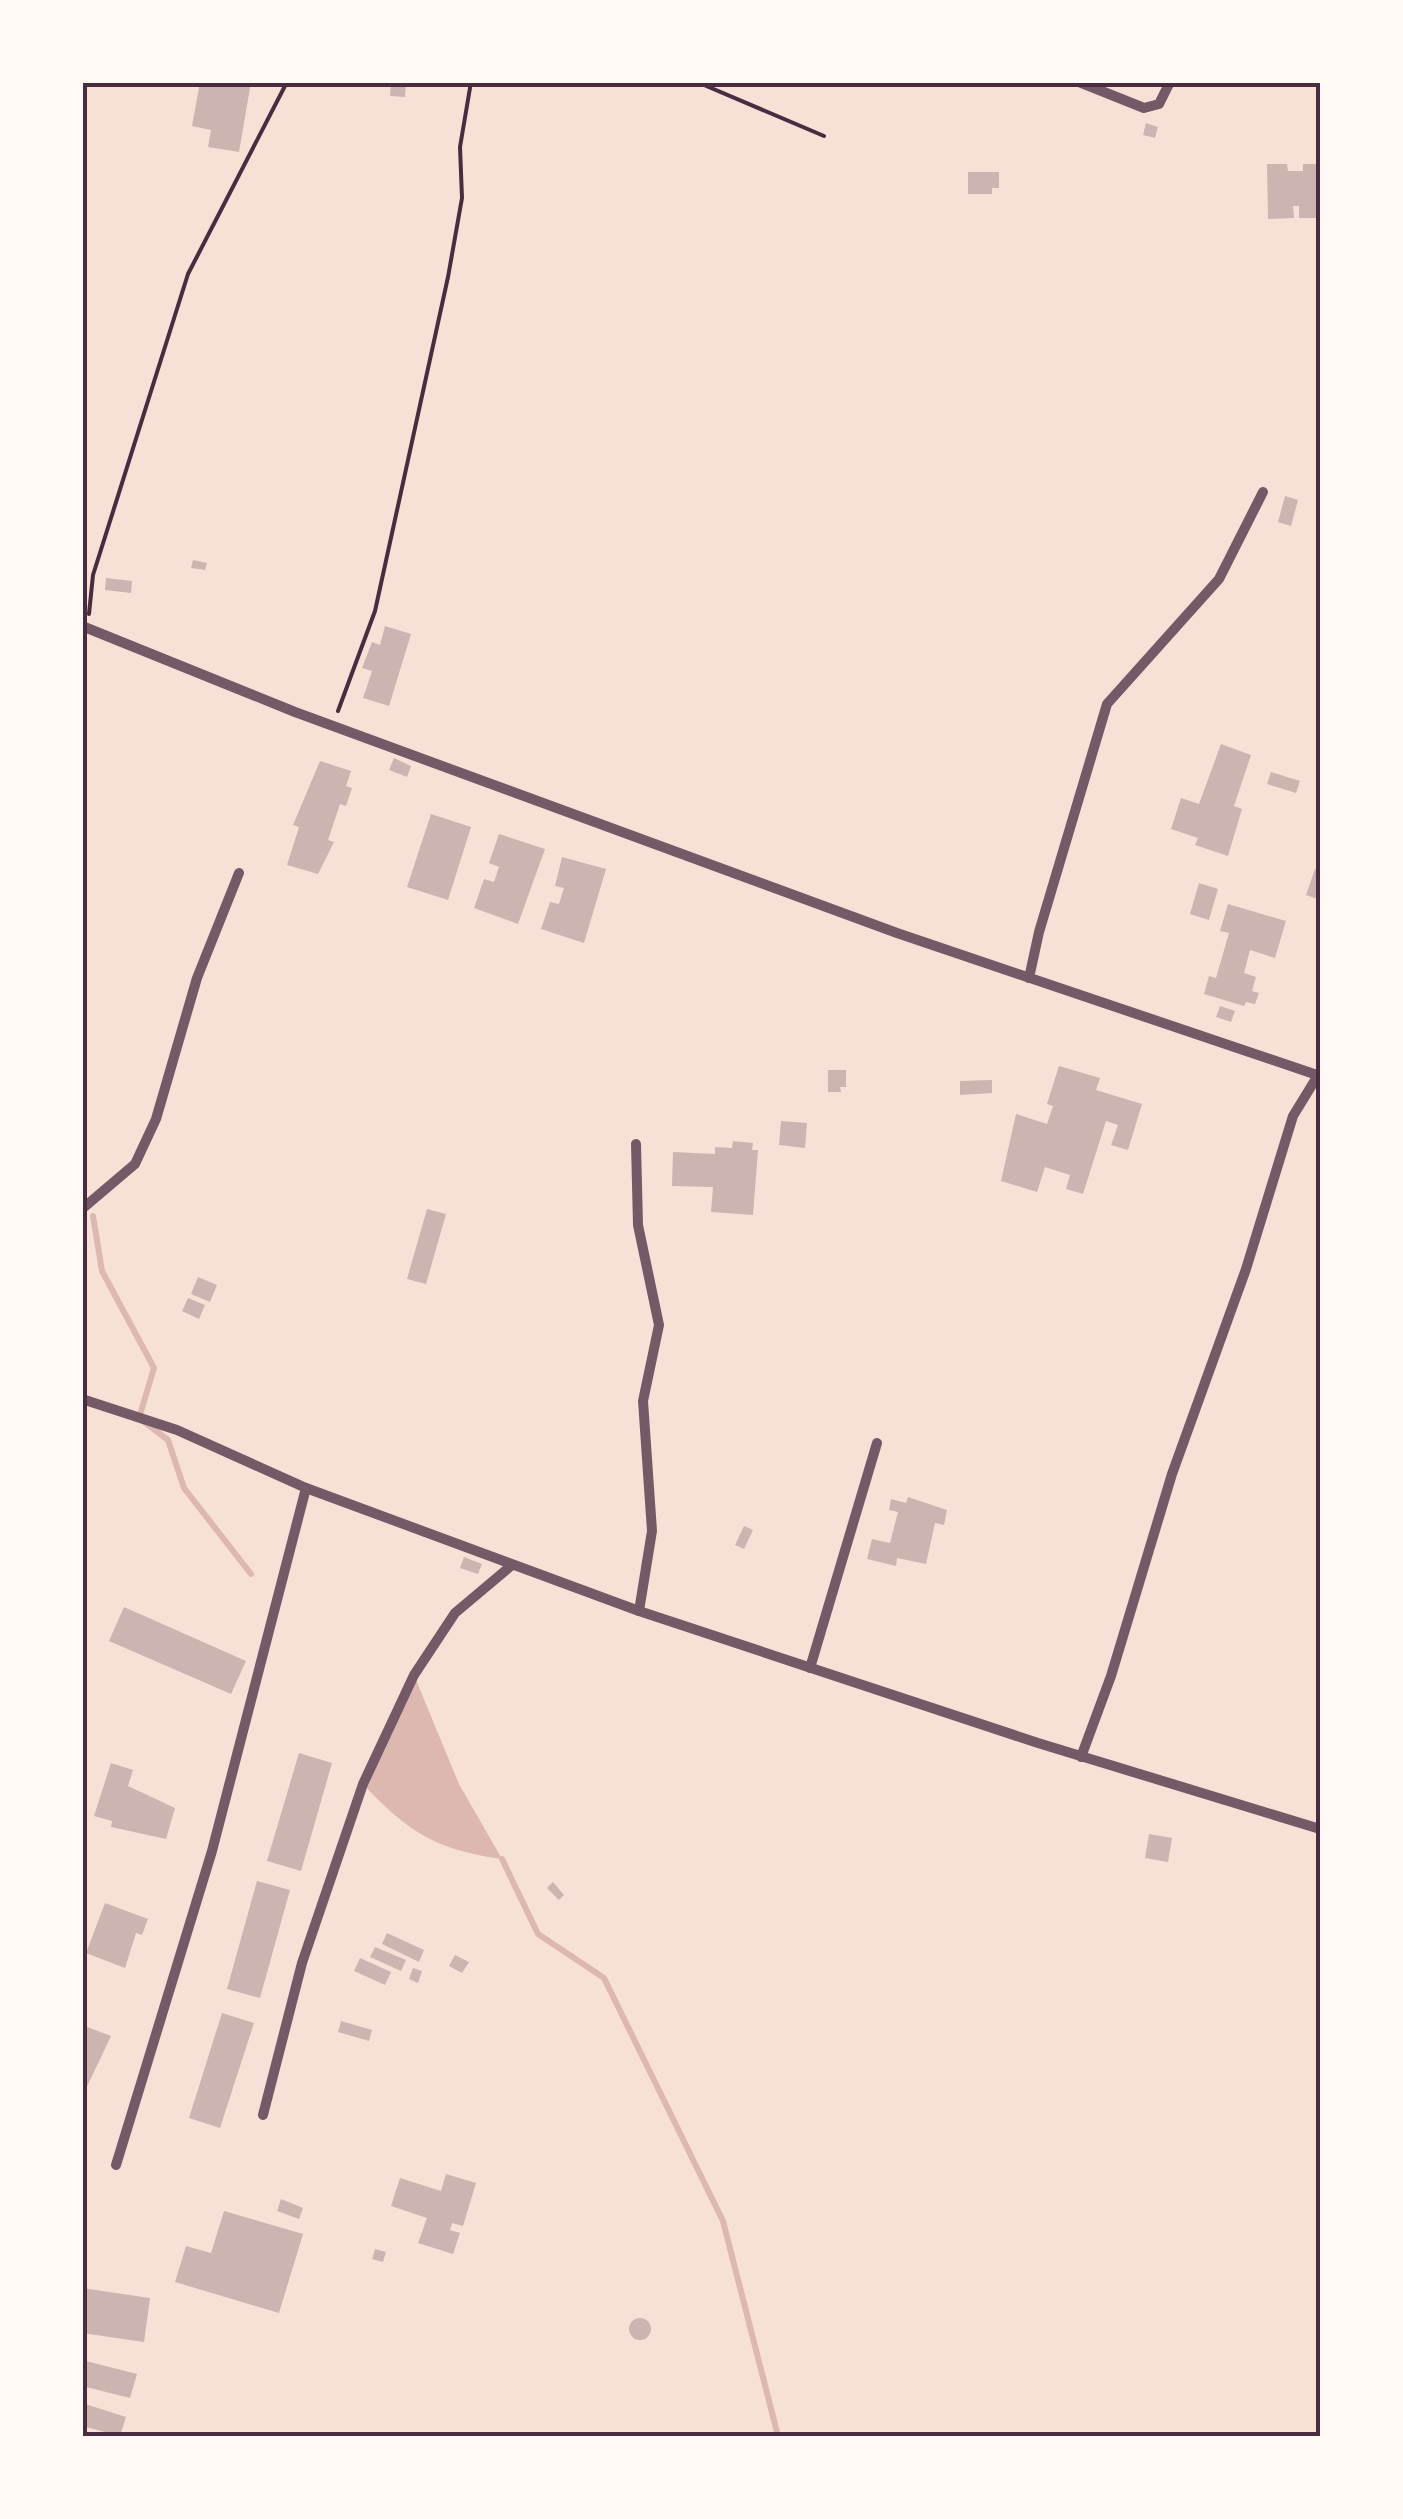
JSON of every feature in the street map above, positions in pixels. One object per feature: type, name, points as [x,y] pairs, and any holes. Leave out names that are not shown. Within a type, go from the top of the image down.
[{"type":"street","points":[[1078,82],[1144,108],[1159,104],[1170,82]]},
{"type":"street","points":[[1029,978],[1107,704],[1219,579],[1263,492]]},
{"type":"street","points":[[85,628],[332,725],[1029,978],[1320,1074],[1292,1116],[1246,1269],[1172,1474],[1111,1676],[1081,1757]]},
{"type":"street","points":[[82,1209],[135,1164],[156,1119],[198,978],[239,873]]},
{"type":"street","points":[[636,1144],[638,1225],[659,1325],[643,1401],[652,1531],[639,1611]]},
{"type":"street","points":[[82,1400],[177,1430],[306,1488],[639,1611],[1081,1757],[1320,1829]]},
{"type":"street","points":[[810,1668],[878,1444]]},
{"type":"street","points":[[116,2165],[212,1851],[306,1488]]},
{"type":"street","points":[[264,2115],[302,1962],[364,1784],[414,1676],[456,1613],[512,1565]]},
{"type":"path","points":[[85,628],[93,576],[188,274],[287,82]]},
{"type":"path","points":[[332,725],[375,611],[448,277],[462,198],[460,147],[471,82]]},
{"type":"path","points":[[697,82],[824,136]]},
{"type":"shaded area","points":[[414,1675],[459,1784],[502,1859],[459,1850],[425,1836],[394,1815],[363,1784]]},
{"type":"building","points":[[200,82],[251,82],[239,152],[208,147],[211,130],[192,126]]},
{"type":"building","points":[[391,82],[406,82],[405,97],[390,96]]},
{"type":"building","points":[[1146,123],[1158,127],[1155,138],[1143,135]]},
{"type":"building","points":[[1267,164],[1287,164],[1288,171],[1303,171],[1303,164],[1320,164],[1320,218],[1299,218],[1299,206],[1293,206],[1294,218],[1268,219]]},
{"type":"building","points":[[968,172],[999,172],[999,188],[992,188],[992,194],[968,194]]},
{"type":"building","points":[[1285,496],[1298,500],[1291,526],[1278,522]]},
{"type":"building","points":[[193,560],[207,563],[205,570],[191,568]]},
{"type":"building","points":[[106,578],[132,581],[131,593],[105,590]]},
{"type":"building","points":[[385,626],[411,634],[389,706],[363,698],[372,671],[362,668],[372,642],[380,645]]},
{"type":"building","points":[[1221,744],[1251,755],[1234,806],[1242,809],[1228,856],[1195,845],[1198,838],[1171,829],[1181,798],[1199,804]]},
{"type":"building","points":[[394,758],[411,766],[407,777],[389,770]]},
{"type":"building","points":[[320,761],[351,771],[346,786],[352,788],[346,806],[340,804],[328,840],[334,842],[318,874],[287,865],[299,827],[293,825]]},
{"type":"building","points":[[1271,772],[1300,781],[1296,793],[1267,784]]},
{"type":"building","points":[[431,814],[471,827],[448,900],[407,887]]},
{"type":"building","points":[[499,834],[545,849],[518,924],[474,908],[484,879],[494,882],[499,867],[489,863]]},
{"type":"building","points":[[562,857],[606,869],[584,943],[541,929],[550,902],[559,904],[564,888],[555,886]]},
{"type":"building","points":[[1315,869],[1320,871],[1320,900],[1306,895]]},
{"type":"building","points":[[1199,883],[1218,889],[1209,920],[1190,914]]},
{"type":"building","points":[[1228,904],[1286,921],[1275,958],[1250,950],[1244,973],[1256,977],[1252,991],[1259,993],[1255,1004],[1246,1002],[1244,1006],[1204,994],[1209,976],[1216,978],[1229,933],[1220,931]]},
{"type":"building","points":[[1220,1006],[1235,1011],[1231,1022],[1216,1017]]},
{"type":"building","points":[[1059,1066],[1100,1078],[1096,1090],[1142,1104],[1128,1150],[1111,1145],[1118,1125],[1106,1121],[1083,1194],[1066,1189],[1070,1175],[1045,1167],[1037,1192],[1001,1181],[1016,1114],[1047,1124],[1053,1106],[1047,1104]]},
{"type":"building","points":[[828,1070],[846,1070],[846,1087],[840,1087],[841,1092],[828,1092]]},
{"type":"building","points":[[992,1080],[992,1093],[960,1095],[960,1081]]},
{"type":"building","points":[[781,1121],[807,1123],[805,1148],[779,1145]]},
{"type":"building","points":[[733,1141],[753,1143],[752,1150],[758,1150],[753,1215],[711,1212],[713,1187],[672,1186],[673,1152],[715,1154],[715,1147],[732,1148]]},
{"type":"building","points":[[427,1209],[446,1214],[426,1284],[407,1279]]},
{"type":"building","points":[[198,1277],[217,1285],[210,1302],[191,1294]]},
{"type":"building","points":[[188,1298],[205,1305],[199,1319],[182,1311]]},
{"type":"building","points":[[908,1497],[947,1510],[944,1525],[935,1523],[926,1564],[897,1558],[896,1566],[867,1559],[872,1539],[890,1543],[898,1512],[889,1510],[891,1499],[906,1503]]},
{"type":"building","points":[[744,1526],[753,1530],[744,1549],[735,1545]]},
{"type":"building","points":[[464,1557],[482,1564],[478,1574],[460,1568]]},
{"type":"building","points":[[124,1607],[246,1661],[231,1694],[109,1641]]},
{"type":"building","points":[[299,1753],[332,1763],[301,1871],[267,1861]]},
{"type":"building","points":[[111,1763],[133,1770],[128,1786],[175,1808],[166,1839],[111,1827],[112,1821],[94,1816]]},
{"type":"building","points":[[1149,1834],[1172,1838],[1168,1862],[1145,1858]]},
{"type":"building","points":[[257,1881],[290,1890],[260,1998],[227,1989]]},
{"type":"building","points":[[553,1882],[564,1895],[559,1900],[547,1888]]},
{"type":"building","points":[[105,1903],[148,1919],[142,1935],[136,1933],[125,1968],[86,1953]]},
{"type":"building","points":[[387,1933],[424,1950],[419,1962],[382,1944]]},
{"type":"building","points":[[375,1947],[406,1960],[401,1971],[370,1957]]},
{"type":"building","points":[[455,1955],[469,1962],[462,1973],[449,1966]]},
{"type":"building","points":[[360,1958],[391,1972],[385,1985],[354,1971]]},
{"type":"building","points":[[413,1968],[422,1971],[418,1983],[409,1979]]},
{"type":"building","points":[[222,2013],[254,2023],[220,2128],[189,2118]]},
{"type":"building","points":[[341,2021],[372,2030],[369,2041],[338,2032]]},
{"type":"building","points":[[82,2025],[111,2036],[83,2095],[82,2095]]},
{"type":"building","points":[[446,2174],[476,2183],[463,2226],[452,2223],[450,2230],[460,2233],[453,2254],[418,2243],[427,2218],[391,2206],[400,2178],[441,2191]]},
{"type":"building","points":[[281,2199],[303,2208],[299,2219],[277,2211]]},
{"type":"building","points":[[224,2211],[303,2234],[279,2313],[175,2282],[186,2246],[211,2253]]},
{"type":"building","points":[[375,2249],[386,2252],[383,2262],[372,2259]]},
{"type":"building","points":[[82,2288],[150,2298],[144,2342],[82,2333]]},
{"type":"building","points":[[640,2318],[648,2321],[648,2337],[640,2340],[632,2337],[629,2329],[632,2321]]},
{"type":"building","points":[[82,2360],[137,2374],[130,2398],[82,2386]]},
{"type":"building","points":[[82,2403],[126,2417],[120,2436],[82,2426]]},
{"type":"waterway","points":[[93,1216],[102,1271],[154,1368],[139,1418],[168,1440],[184,1488],[251,1574]]},
{"type":"waterway","points":[[502,1859],[538,1934],[604,1978],[723,2221],[778,2436]]}]
